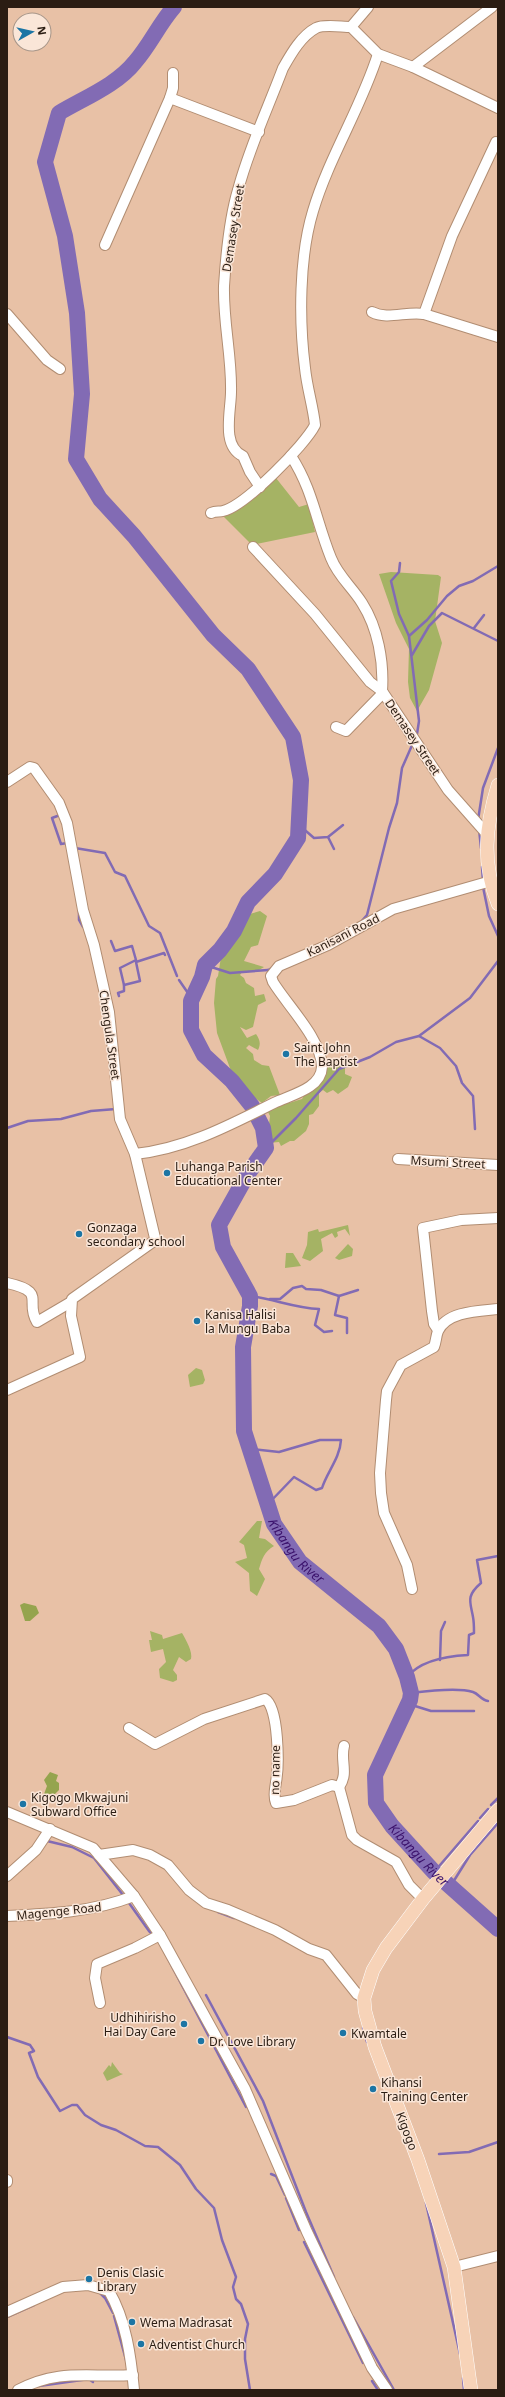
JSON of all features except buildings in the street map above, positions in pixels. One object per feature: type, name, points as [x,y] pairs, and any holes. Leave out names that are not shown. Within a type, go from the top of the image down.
[{"type":"main road","points":[[498,785],[486,832],[491,881],[498,904]]},
{"type":"main road","name":"Kigogo","points":[[471,2390],[454,2267],[418,2160],[375,2046],[365,2011],[364,1998],[373,1970],[386,1948],[427,1895],[498,1810]]},
{"type":"street","points":[[368,7],[351,27],[378,54],[413,67],[498,108]]},
{"type":"street","points":[[413,67],[492,7]]},
{"type":"street","name":"Demasey Street","points":[[260,487],[250,472],[243,456],[237,454],[232,444],[229,426],[231,393],[230,352],[224,287],[237,192],[283,68],[303,39],[317,28],[351,27]]},
{"type":"street","points":[[211,513],[222,511],[237,504],[260,487],[304,443],[315,425],[303,346],[305,255],[313,212],[337,150],[372,74],[378,54]]},
{"type":"street","points":[[105,244],[118,211],[150,148],[170,98],[173,88],[173,73]]},
{"type":"street","points":[[170,98],[259,132]]},
{"type":"street","points":[[424,314],[452,236],[496,142]]},
{"type":"street","points":[[372,312],[377,315],[400,315],[412,312],[424,314],[497,333]]},
{"type":"street","points":[[7,314],[47,360],[60,369]]},
{"type":"street","name":"Demasey Street","points":[[291,456],[311,494],[331,559],[342,580],[362,602],[372,623],[378,641],[383,677],[382,692],[448,790],[486,832]]},
{"type":"street","points":[[253,547],[314,614],[370,682],[382,692],[346,731],[336,727]]},
{"type":"street","name":"Chengula Street","points":[[7,782],[30,767],[34,768],[59,803],[67,823],[83,910],[94,945],[109,1012],[120,1119],[135,1154],[155,1240],[72,1301]]},
{"type":"street","name":"Kanisani Road","points":[[135,1154],[173,1147],[248,1118],[311,1086],[320,1076],[322,1067],[319,1049],[276,988],[271,976],[273,971],[286,962],[328,945],[393,909],[491,881]]},
{"type":"street","name":"Msumi Street","points":[[398,1159],[498,1165]]},
{"type":"street","points":[[438,1330],[434,1324],[423,1228],[461,1220],[498,1218]]},
{"type":"street","points":[[7,1283],[27,1289],[32,1294],[37,1322],[72,1301]]},
{"type":"street","points":[[7,1390],[58,1365],[80,1357],[71,1316],[72,1301]]},
{"type":"street","points":[[412,1589],[407,1565],[384,1513],[381,1493],[380,1473],[387,1391],[401,1365],[434,1347],[438,1330],[448,1320],[462,1314],[498,1309]]},
{"type":"street","name":"no name","points":[[129,1728],[155,1744],[204,1719],[265,1699],[271,1703],[276,1723],[277,1782],[274,1791],[276,1803],[280,1804],[294,1800],[332,1785],[339,1787]]},
{"type":"street","points":[[344,1746],[342,1757],[345,1776],[339,1787],[352,1835],[357,1840],[396,1862],[409,1885],[427,1895]]},
{"type":"street","points":[[7,1812],[83,1843],[99,1855],[134,1896],[160,1935],[245,2089],[307,2232],[372,2368],[387,2390]]},
{"type":"street","points":[[7,1876],[36,1850],[50,1829]]},
{"type":"street","points":[[99,1855],[133,1850],[150,1855],[168,1865],[189,1890],[206,1903],[228,1910],[281,1934],[309,1950],[326,1955],[357,1994],[364,1998]]},
{"type":"street","name":"Magenge Road","points":[[7,1916],[47,1914],[105,1906],[134,1896]]},
{"type":"street","points":[[100,2003],[95,1978],[97,1964],[135,1948],[160,1935]]},
{"type":"street","points":[[454,2267],[498,2256]]},
{"type":"street","points":[[7,2312],[63,2287],[88,2285],[109,2291],[120,2316],[133,2369],[134,2390]]},
{"type":"street","points":[[18,2390],[33,2382],[57,2377],[82,2374],[110,2377],[133,2375]]},
{"type":"green space","points":[[276,478],[299,507],[309,504],[315,532],[252,545],[221,514]]},
{"type":"green space","points":[[391,572],[438,575],[441,577],[435,621],[442,643],[429,690],[417,711],[410,698],[408,682],[409,649],[396,623],[379,574]]},
{"type":"green space","points":[[260,911],[267,916],[258,945],[251,947],[244,961],[264,967],[259,970],[242,972],[240,975],[244,978],[246,983],[254,988],[255,996],[264,994],[266,1001],[258,1005],[253,1027],[246,1030],[240,1027],[247,1038],[256,1034],[260,1044],[258,1050],[249,1045],[246,1048],[253,1054],[254,1060],[262,1065],[269,1066],[280,1095],[271,1096],[262,1103],[245,1091],[238,1080],[234,1079],[217,1033],[214,1003],[216,979],[218,976],[221,957],[250,914]]},
{"type":"green space","points":[[325,1060],[334,1064],[334,1067],[345,1065],[345,1074],[352,1077],[348,1087],[338,1094],[333,1090],[327,1093],[323,1090],[319,1093],[319,1106],[313,1114],[309,1115],[309,1124],[306,1131],[294,1141],[290,1141],[281,1146],[279,1142],[269,1143],[267,1141],[270,1116],[267,1110],[285,1100],[289,1103],[302,1099],[304,1096],[301,1091],[309,1090]]},
{"type":"green space","points":[[348,1225],[350,1236],[345,1229],[337,1232],[338,1236],[335,1238],[332,1233],[321,1239],[323,1251],[310,1261],[302,1258],[307,1245],[308,1232],[318,1229],[319,1232]]},
{"type":"green space","points":[[348,1244],[353,1249],[352,1256],[339,1260],[335,1258]]},
{"type":"green space","points":[[286,1253],[293,1253],[301,1266],[285,1268]]},
{"type":"green space","points":[[196,1368],[202,1370],[205,1380],[203,1384],[190,1387],[188,1375]]},
{"type":"green space","points":[[257,1521],[262,1521],[259,1538],[265,1539],[274,1546],[266,1553],[261,1562],[259,1569],[265,1579],[257,1596],[250,1591],[249,1573],[235,1562],[247,1558],[244,1545],[239,1542]]},
{"type":"green space","points":[[24,1603],[36,1606],[39,1613],[30,1621],[25,1621],[20,1605]]},
{"type":"green space","points":[[150,1631],[162,1635],[163,1639],[182,1633],[189,1646],[191,1659],[186,1662],[179,1657],[173,1670],[177,1675],[177,1680],[173,1682],[160,1678],[159,1669],[166,1662],[163,1649],[151,1652],[149,1640],[152,1640]]},
{"type":"green space","points":[[50,1772],[58,1775],[56,1781],[59,1783],[59,1790],[55,1794],[44,1794],[47,1786],[44,1780]]},
{"type":"green space","points":[[112,2062],[120,2073],[123,2074],[107,2081],[103,2073],[109,2065],[111,2067]]},
{"type":"waterway","name":"Kibangu River","points":[[174,7],[150,42],[128,70],[110,84],[59,113],[45,162],[65,236],[77,313],[82,394],[76,459],[100,499],[134,536],[213,635],[248,669],[293,737],[301,780],[298,838],[275,874],[248,902],[234,931],[220,950],[205,965],[202,977],[191,1001],[191,1030],[204,1055],[232,1081],[252,1106],[263,1128],[266,1148],[247,1175],[219,1225],[223,1247],[250,1296],[250,1306],[243,1347],[244,1431],[274,1524],[300,1562],[379,1626],[396,1649],[407,1677],[411,1693],[410,1700],[375,1775],[376,1803],[392,1826],[434,1872],[498,1929]]},
{"type":"waterway","points":[[400,563],[399,572],[391,581],[399,614],[409,636],[419,721],[417,734]]},
{"type":"waterway","points":[[409,636],[427,620],[447,596],[459,586],[473,581],[498,566]]},
{"type":"waterway","points":[[412,655],[429,626],[442,613],[498,641]]},
{"type":"waterway","points":[[474,628],[484,615]]},
{"type":"waterway","points":[[360,923],[367,915],[389,828],[397,803],[402,768],[413,743]]},
{"type":"waterway","points":[[478,820],[483,788],[498,748]]},
{"type":"waterway","points":[[60,815],[52,818],[61,844],[67,843],[67,846]]},
{"type":"waterway","points":[[299,825],[314,838],[328,837],[343,825]]},
{"type":"waterway","points":[[479,829],[481,848]]},
{"type":"waterway","points":[[328,837],[334,849]]},
{"type":"waterway","points":[[75,848],[105,853],[115,872],[125,876],[149,926],[160,933],[177,976]]},
{"type":"waterway","points":[[482,867],[483,882]]},
{"type":"waterway","points":[[483,887],[489,916],[498,936]]},
{"type":"waterway","points":[[79,911],[79,920],[83,927]]},
{"type":"waterway","points":[[111,941],[115,951],[132,946],[136,960],[120,968],[124,985],[140,981],[136,962],[164,953],[165,955]]},
{"type":"waterway","points":[[266,1148],[296,1118],[339,1069],[370,1057],[396,1042],[419,1036],[470,998],[498,961]]},
{"type":"waterway","points":[[205,965],[230,973],[268,970],[272,968]]},
{"type":"waterway","points":[[179,980],[190,996],[191,1001]]},
{"type":"waterway","points":[[119,996],[118,993],[124,991],[124,985]]},
{"type":"waterway","points":[[419,1036],[440,1048],[456,1066],[462,1083],[473,1096],[475,1129]]},
{"type":"waterway","points":[[7,1128],[28,1121],[61,1119],[91,1111],[116,1109]]},
{"type":"waterway","points":[[270,1299],[280,1299],[293,1288],[302,1286],[306,1289],[321,1290],[339,1296],[358,1290]]},
{"type":"waterway","points":[[250,1296],[301,1307],[319,1309],[315,1325],[324,1332],[332,1331]]},
{"type":"waterway","points":[[339,1296],[335,1315],[347,1318],[347,1333]]},
{"type":"waterway","points":[[251,1449],[279,1452],[320,1440],[341,1440],[336,1459],[322,1488],[316,1490],[294,1477],[268,1504]]},
{"type":"waterway","points":[[407,1677],[419,1667],[435,1660],[452,1656],[468,1655],[469,1635],[474,1633],[474,1621],[470,1599],[473,1592],[481,1583],[477,1560],[498,1556]]},
{"type":"waterway","points":[[440,1660],[441,1631],[445,1622]]},
{"type":"waterway","points":[[411,1693],[459,1690],[473,1692],[488,1701]]},
{"type":"waterway","points":[[407,1707],[415,1706],[431,1711],[474,1711]]},
{"type":"waterway","points":[[491,1805],[498,1798]]},
{"type":"waterway","points":[[480,1818],[488,1809]]},
{"type":"waterway","name":"Kibangu River","points":[[434,1872],[478,1821]]},
{"type":"waterway","name":"Kibangu River","points":[[450,1887],[470,1855],[498,1823]]},
{"type":"waterway","points":[[47,1841],[72,1847],[94,1858],[123,1895],[121,1896]]},
{"type":"waterway","points":[[129,1903],[154,1936]]},
{"type":"waterway","points":[[218,1912],[234,1918]]},
{"type":"waterway","points":[[165,1953],[246,2107]]},
{"type":"waterway","points":[[206,1995],[263,2101],[306,2212],[334,2277]]},
{"type":"waterway","points":[[363,2028],[367,2042]]},
{"type":"waterway","points":[[7,2037],[30,2045],[34,2051],[29,2053],[38,2077],[60,2111],[72,2105],[77,2105],[85,2115],[101,2125],[116,2130],[145,2146],[158,2147],[180,2165],[196,2189],[214,2208],[222,2240],[236,2277],[233,2287],[236,2299],[241,2304],[248,2324],[245,2339],[245,2359],[250,2390]]},
{"type":"waterway","points":[[439,2154],[469,2152],[498,2142]]},
{"type":"waterway","points":[[271,2174],[276,2176],[285,2195]]},
{"type":"waterway","points":[[286,2198],[299,2230]]},
{"type":"waterway","points":[[426,2203],[460,2354]]},
{"type":"waterway","points":[[304,2242],[363,2363]]},
{"type":"waterway","points":[[100,2293],[105,2298],[113,2313]]},
{"type":"waterway","points":[[7,2317],[34,2305]]},
{"type":"waterway","points":[[114,2316],[126,2360]]},
{"type":"waterway","points":[[353,2317],[394,2390]]},
{"type":"waterway","points":[[463,2378],[464,2390]]},
{"type":"waterway","points":[[39,2386],[89,2379],[93,2382]]},
{"type":"waterway","points":[[372,2381],[378,2390]]},
{"type":"place","name":"Saint John The Baptist","points":[[286,1054]]},
{"type":"place","name":"Luhanga Parish Educational Center","points":[[167,1173]]},
{"type":"place","name":"Gonzaga secondary school","points":[[79,1234]]},
{"type":"place","name":"Kanisa Halisi la Mungu Baba","points":[[197,1321]]},
{"type":"place","name":"Kigogo Mkwajuni Subward Office","points":[[23,1804]]},
{"type":"place","name":"Udhihirisho Hai Day Care","points":[[184,2024]]},
{"type":"place","name":"Kwamtale","points":[[343,2033]]},
{"type":"place","name":"Dr. Love Library","points":[[201,2041]]},
{"type":"place","name":"Kihansi Training Center","points":[[373,2089]]},
{"type":"place","name":"Denis Clasic Library","points":[[89,2279]]},
{"type":"place","name":"Wema Madrasat","points":[[132,2322]]},
{"type":"place","name":"Adventist Church","points":[[141,2344]]}]
